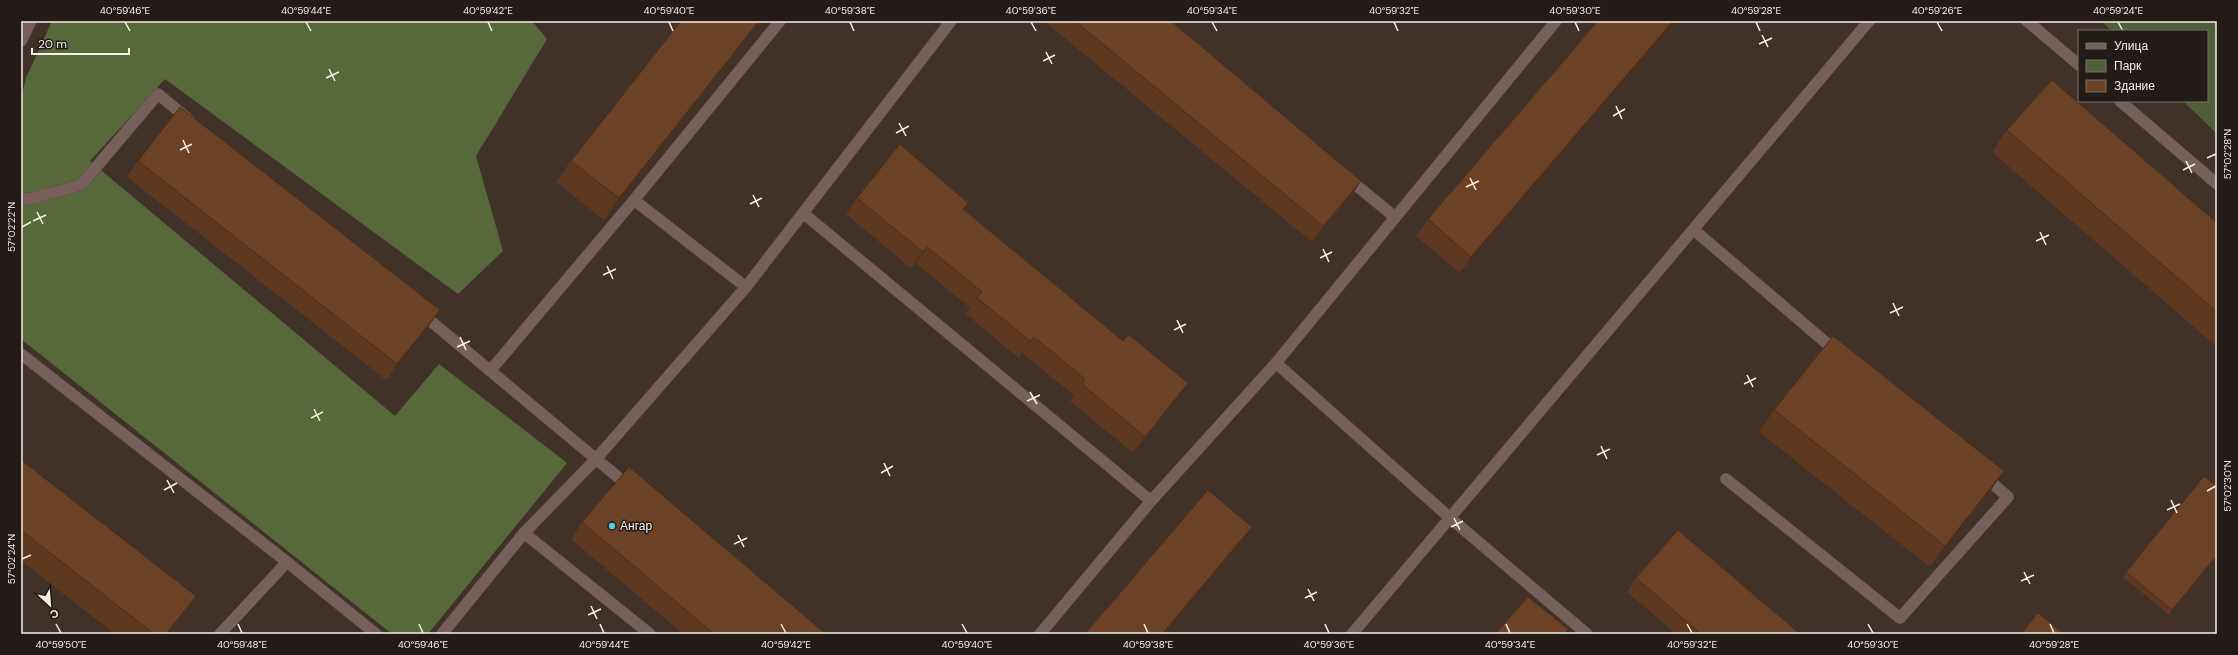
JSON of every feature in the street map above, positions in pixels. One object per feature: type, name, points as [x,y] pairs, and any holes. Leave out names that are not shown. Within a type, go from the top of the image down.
[{"type":"street","points":[[21,41],[31,21]]},
{"type":"street","points":[[490,371],[634,200],[780,21]]},
{"type":"street","points":[[442,634],[524,533],[596,459],[746,287],[951,21]]},
{"type":"street","points":[[1040,634],[1151,501],[1276,363],[1556,21]]},
{"type":"street","points":[[1352,634],[1449,517],[1694,230],[1869,21]]},
{"type":"street","points":[[2027,21],[2078,65]]},
{"type":"street","points":[[21,198],[29,198],[81,185],[158,94],[194,125]]},
{"type":"street","points":[[2121,102],[2217,184]]},
{"type":"street","points":[[1340,172],[1395,217]]},
{"type":"street","points":[[634,200],[746,287]]},
{"type":"street","points":[[803,213],[1151,501]]},
{"type":"street","points":[[1694,230],[1845,358]]},
{"type":"street","points":[[414,308],[638,494]]},
{"type":"street","points":[[21,354],[287,562],[376,634]]},
{"type":"street","points":[[1276,363],[1449,517],[1587,634]]},
{"type":"street","points":[[1726,479],[1900,618],[2008,497],[1978,471]]},
{"type":"street","points":[[524,533],[650,634]]},
{"type":"street","points":[[220,634],[287,562]]},
{"type":"green space","points":[[52,21],[532,21],[547,39],[476,156],[503,251],[458,294],[165,79],[90,161],[395,416],[439,364],[567,463],[428,634],[392,634],[21,339],[21,98],[26,78]]},
{"type":"green space","points":[[2101,21],[2217,21],[2217,134],[2184,102],[2208,102],[2208,30],[2111,30]]},
{"type":"building","points":[[681,21],[759,21],[619,198],[571,161]]},
{"type":"building","points":[[1075,21],[1171,21],[1361,181],[1323,226]]},
{"type":"building","points":[[1598,21],[1673,21],[1471,257],[1428,219]]},
{"type":"building","points":[[2052,80],[2217,223],[2217,312],[2007,130]]},
{"type":"building","points":[[180,107],[440,310],[397,364],[138,161]]},
{"type":"building","points":[[900,144],[968,203],[963,209],[1123,341],[1129,335],[1188,383],[1145,437],[1082,384],[1085,379],[1034,337],[1030,341],[977,298],[982,292],[927,247],[923,252],[857,198]]},
{"type":"building","points":[[1833,336],[2004,471],[1945,546],[1774,410]]},
{"type":"building","points":[[21,460],[196,596],[166,634],[154,634],[21,530]]},
{"type":"building","points":[[629,467],[826,634],[714,634],[582,522]]},
{"type":"building","points":[[2204,476],[2217,486],[2217,555],[2172,610],[2126,572]]},
{"type":"building","points":[[1208,490],[1252,527],[1162,634],[1085,634]]},
{"type":"building","points":[[1678,530],[1800,634],[1701,634],[1636,578]]},
{"type":"building","points":[[1528,597],[1568,629],[1564,634],[1495,634]]},
{"type":"building","points":[[2038,613],[2064,634],[2021,634]]},
{"type":"place","name":"Ангар","points":[[612,526]]}]
